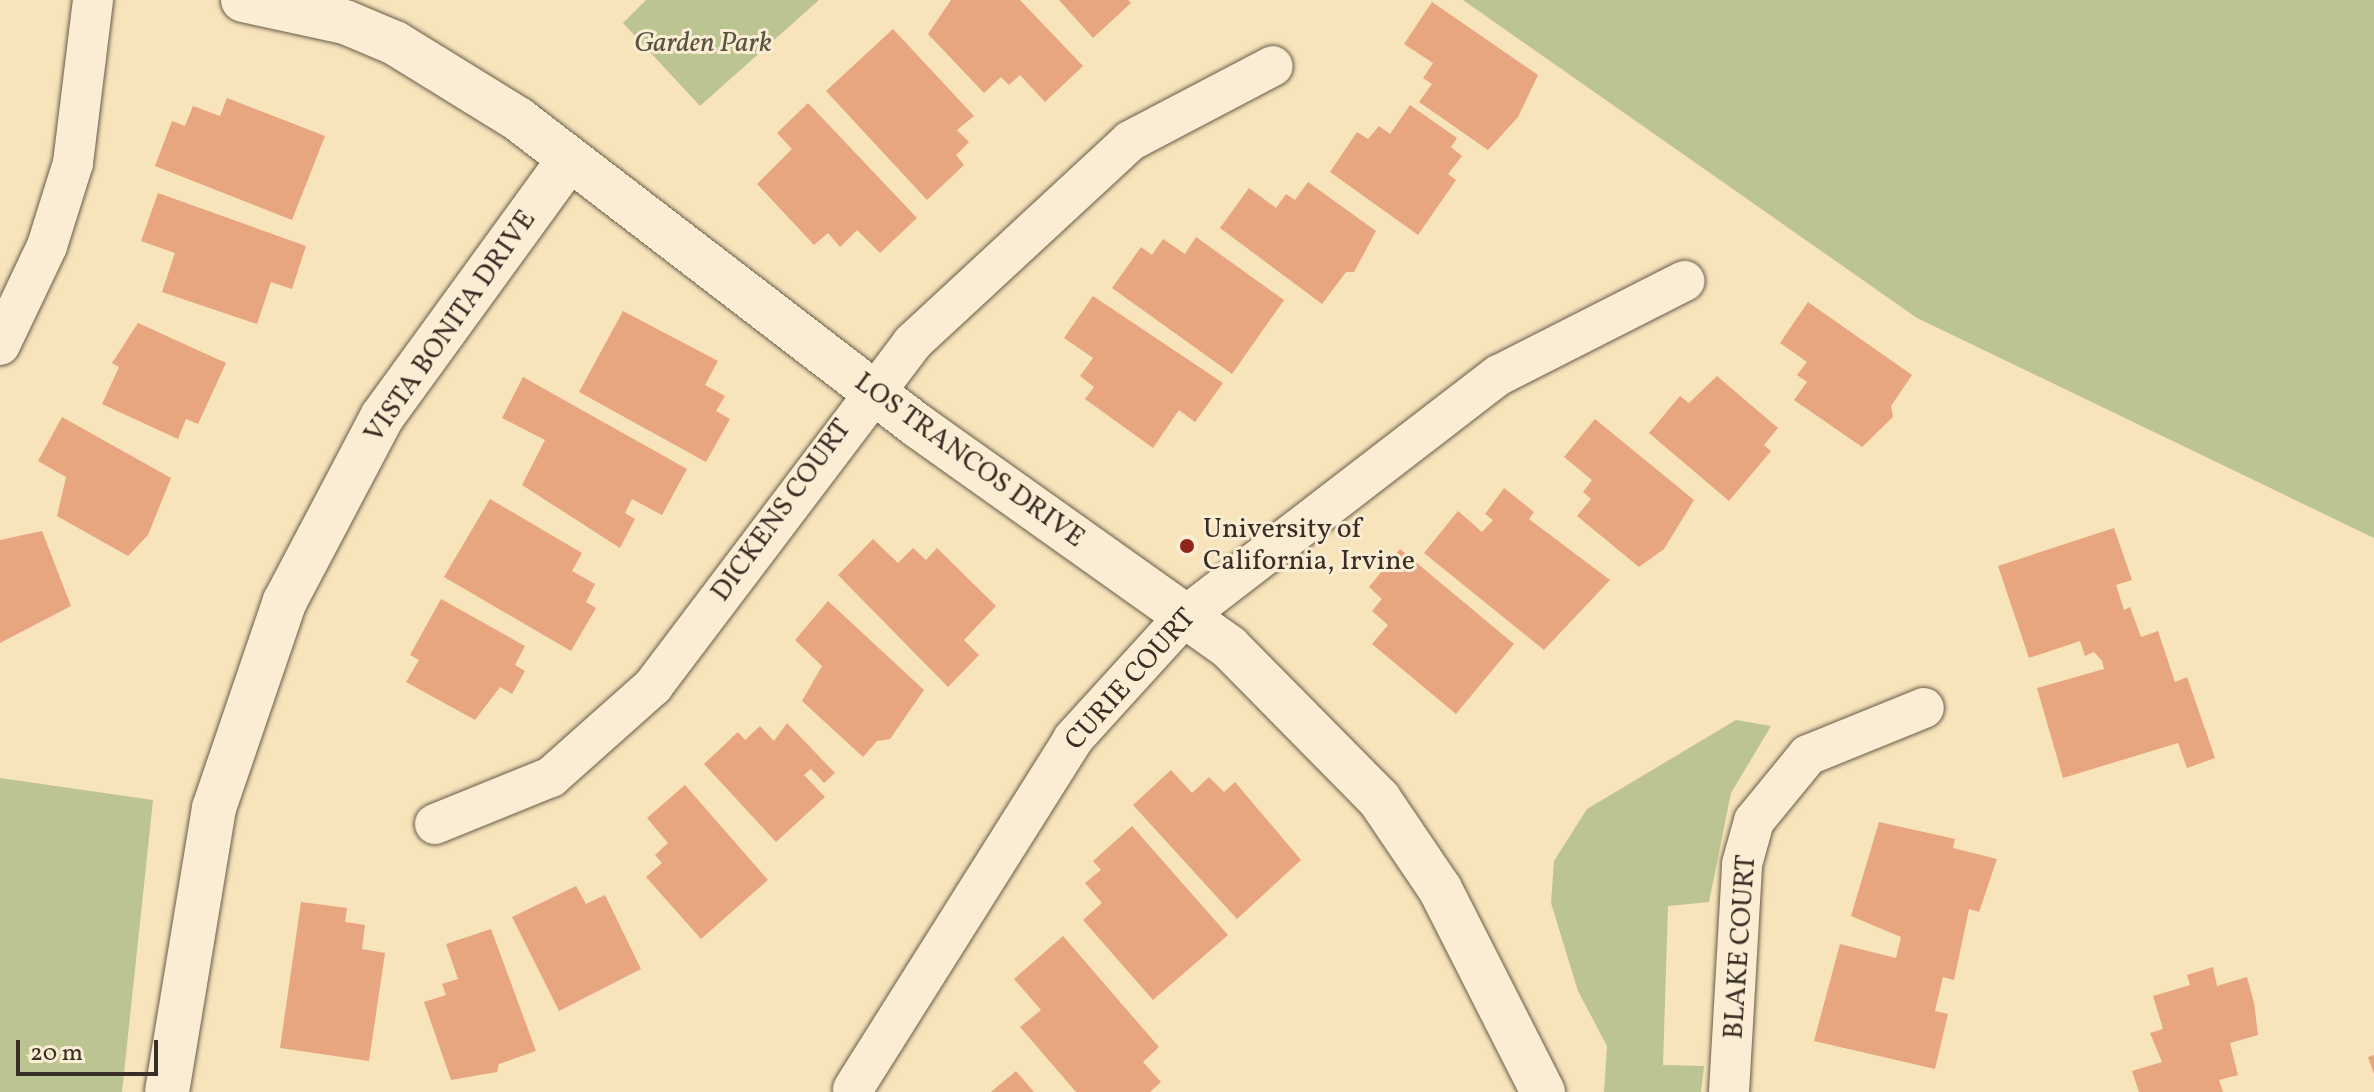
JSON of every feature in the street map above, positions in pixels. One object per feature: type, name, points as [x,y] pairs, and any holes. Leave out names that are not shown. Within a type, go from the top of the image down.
[{"type":"street","points":[[0,345],[47,246],[73,163],[93,0]]},
{"type":"street","name":"LOS TRANCOS DRIVE","points":[[243,0],[345,22],[395,43],[518,119],[870,390],[1183,618],[1229,647],[1297,709],[1379,799],[1440,889],[1543,1092]]},
{"type":"street","name":"DICKENS COURT","points":[[435,824],[551,777],[653,686],[870,390],[1130,141],[1273,66]]},
{"type":"street","name":"VISTA BONITA DRIVE","points":[[167,1092],[214,808],[285,601],[382,417],[569,160]]},
{"type":"street","name":"CURIE COURT","points":[[853,1089],[1073,739],[1183,618],[1499,375],[1684,281]]},
{"type":"street","name":"BLAKE COURT","points":[[1729,1092],[1742,864],[1754,821],[1808,755],[1924,708]]},
{"type":"green space","name":"Garden Park","points":[[646,0],[819,0],[700,106],[623,23]]},
{"type":"green space","points":[[1463,0],[2374,0],[2374,538],[1917,318]]},
{"type":"green space","points":[[1736,720],[1771,726],[1731,793],[1709,902],[1668,906],[1663,1065],[1704,1066],[1701,1092],[1604,1092],[1607,1046],[1578,991],[1551,903],[1554,861],[1587,809]]},
{"type":"green space","points":[[0,778],[153,800],[122,1092],[0,1092]]},
{"type":"building","points":[[951,0],[1020,0],[1083,66],[1045,102],[1020,75],[1009,85],[1001,77],[984,93],[928,34]]},
{"type":"building","points":[[1059,0],[1128,0],[1131,3],[1093,38]]},
{"type":"building","points":[[1432,2],[1538,75],[1518,117],[1488,150],[1419,102],[1432,84],[1423,78],[1433,63],[1404,44]]},
{"type":"building","points":[[893,29],[974,116],[957,130],[969,142],[956,155],[964,165],[927,200],[826,91]]},
{"type":"building","points":[[227,98],[325,136],[292,220],[155,166],[172,121],[185,126],[193,106],[220,116]]},
{"type":"building","points":[[808,103],[917,218],[880,253],[857,230],[840,247],[828,233],[814,245],[757,184],[792,149],[777,133]]},
{"type":"building","points":[[1410,105],[1457,138],[1451,147],[1462,156],[1448,174],[1456,180],[1418,235],[1330,172],[1357,132],[1368,139],[1379,126],[1390,134]]},
{"type":"building","points":[[1308,182],[1376,231],[1354,272],[1346,272],[1322,304],[1220,228],[1249,188],[1276,208],[1286,194],[1295,200]]},
{"type":"building","points":[[158,193],[306,246],[292,289],[271,282],[257,324],[162,292],[175,253],[141,241]]},
{"type":"building","points":[[1196,237],[1284,300],[1232,374],[1112,288],[1141,247],[1152,255],[1163,239],[1185,254]]},
{"type":"building","points":[[1093,296],[1223,383],[1195,422],[1179,410],[1153,448],[1085,399],[1094,387],[1080,376],[1093,358],[1064,338]]},
{"type":"building","points":[[1808,302],[1912,375],[1891,406],[1893,417],[1862,447],[1794,400],[1807,382],[1797,375],[1807,362],[1780,343]]},
{"type":"building","points":[[623,311],[718,361],[705,385],[725,396],[716,411],[730,419],[706,462],[579,392]]},
{"type":"building","points":[[138,323],[226,363],[198,424],[186,419],[178,439],[102,404],[119,367],[112,363]]},
{"type":"building","points":[[1717,376],[1778,428],[1764,445],[1771,451],[1729,501],[1649,433],[1680,396],[1689,403]]},
{"type":"building","points":[[523,377],[687,469],[662,515],[632,499],[625,513],[635,519],[620,548],[522,485],[545,440],[502,418]]},
{"type":"building","points":[[62,417],[171,478],[148,535],[128,556],[57,516],[66,477],[38,461]]},
{"type":"building","points":[[1595,419],[1694,500],[1664,549],[1639,567],[1577,516],[1591,499],[1583,492],[1592,480],[1564,457]]},
{"type":"building","points":[[1504,488],[1534,512],[1529,519],[1610,580],[1544,650],[1424,553],[1458,511],[1482,532],[1493,520],[1485,514]]},
{"type":"building","points":[[490,499],[582,553],[572,571],[595,584],[586,602],[596,608],[571,651],[444,577]]},
{"type":"building","points":[[2114,528],[2132,580],[2116,585],[2124,610],[2130,607],[2141,637],[2158,631],[2175,682],[2187,677],[2215,758],[2187,768],[2178,743],[2063,778],[2037,688],[2104,669],[2102,661],[2094,652],[2085,656],[2080,641],[2029,658],[1998,566]]},
{"type":"building","points":[[42,531],[71,606],[0,643],[0,540]]},
{"type":"building","points":[[873,539],[898,563],[913,548],[926,560],[937,548],[996,606],[964,640],[979,655],[948,687],[838,575]]},
{"type":"building","points":[[1400,549],[1514,644],[1456,714],[1372,644],[1388,625],[1372,611],[1382,599],[1369,587]]},
{"type":"building","points":[[441,599],[525,646],[515,665],[525,671],[512,694],[500,687],[475,720],[406,682],[419,660],[410,655]]},
{"type":"building","points":[[828,601],[924,690],[890,739],[877,741],[863,757],[802,701],[822,666],[795,640]]},
{"type":"building","points":[[787,723],[835,773],[824,783],[811,769],[804,775],[825,797],[776,842],[704,764],[738,732],[745,740],[760,726],[774,741]]},
{"type":"building","points":[[1171,770],[1192,793],[1209,777],[1224,792],[1235,782],[1301,860],[1237,919],[1133,805]]},
{"type":"building","points":[[685,785],[768,880],[701,939],[646,877],[662,863],[655,855],[668,843],[647,818]]},
{"type":"building","points":[[1879,822],[1955,839],[1953,848],[1997,859],[1979,912],[1969,909],[1954,980],[1943,977],[1935,1011],[1948,1014],[1935,1069],[1814,1041],[1840,944],[1896,958],[1901,937],[1851,916]]},
{"type":"building","points":[[1132,826],[1228,935],[1153,1000],[1083,920],[1102,903],[1085,883],[1101,870],[1093,861]]},
{"type":"building","points":[[576,886],[586,904],[605,895],[641,969],[559,1011],[512,917]]},
{"type":"building","points":[[301,902],[347,908],[345,922],[365,925],[362,949],[385,953],[369,1061],[280,1048]]},
{"type":"building","points":[[491,929],[536,1051],[499,1064],[497,1072],[451,1080],[424,1002],[446,995],[442,984],[458,979],[446,944]]},
{"type":"building","points":[[1063,936],[1159,1047],[1143,1062],[1161,1082],[1150,1092],[1076,1092],[1020,1027],[1041,1010],[1014,979]]},
{"type":"building","points":[[2213,967],[2217,986],[2247,977],[2254,1003],[2258,1035],[2230,1043],[2238,1075],[2219,1080],[2223,1092],[2139,1092],[2132,1071],[2162,1062],[2150,1033],[2163,1029],[2153,996],[2190,985],[2187,975]]},
{"type":"building","points":[[2374,1055],[2374,1074],[2368,1057]]},
{"type":"building","points":[[1016,1071],[1034,1092],[991,1092]]},
{"type":"place","name":"University of California, Irvine","points":[[1187,546]]}]
